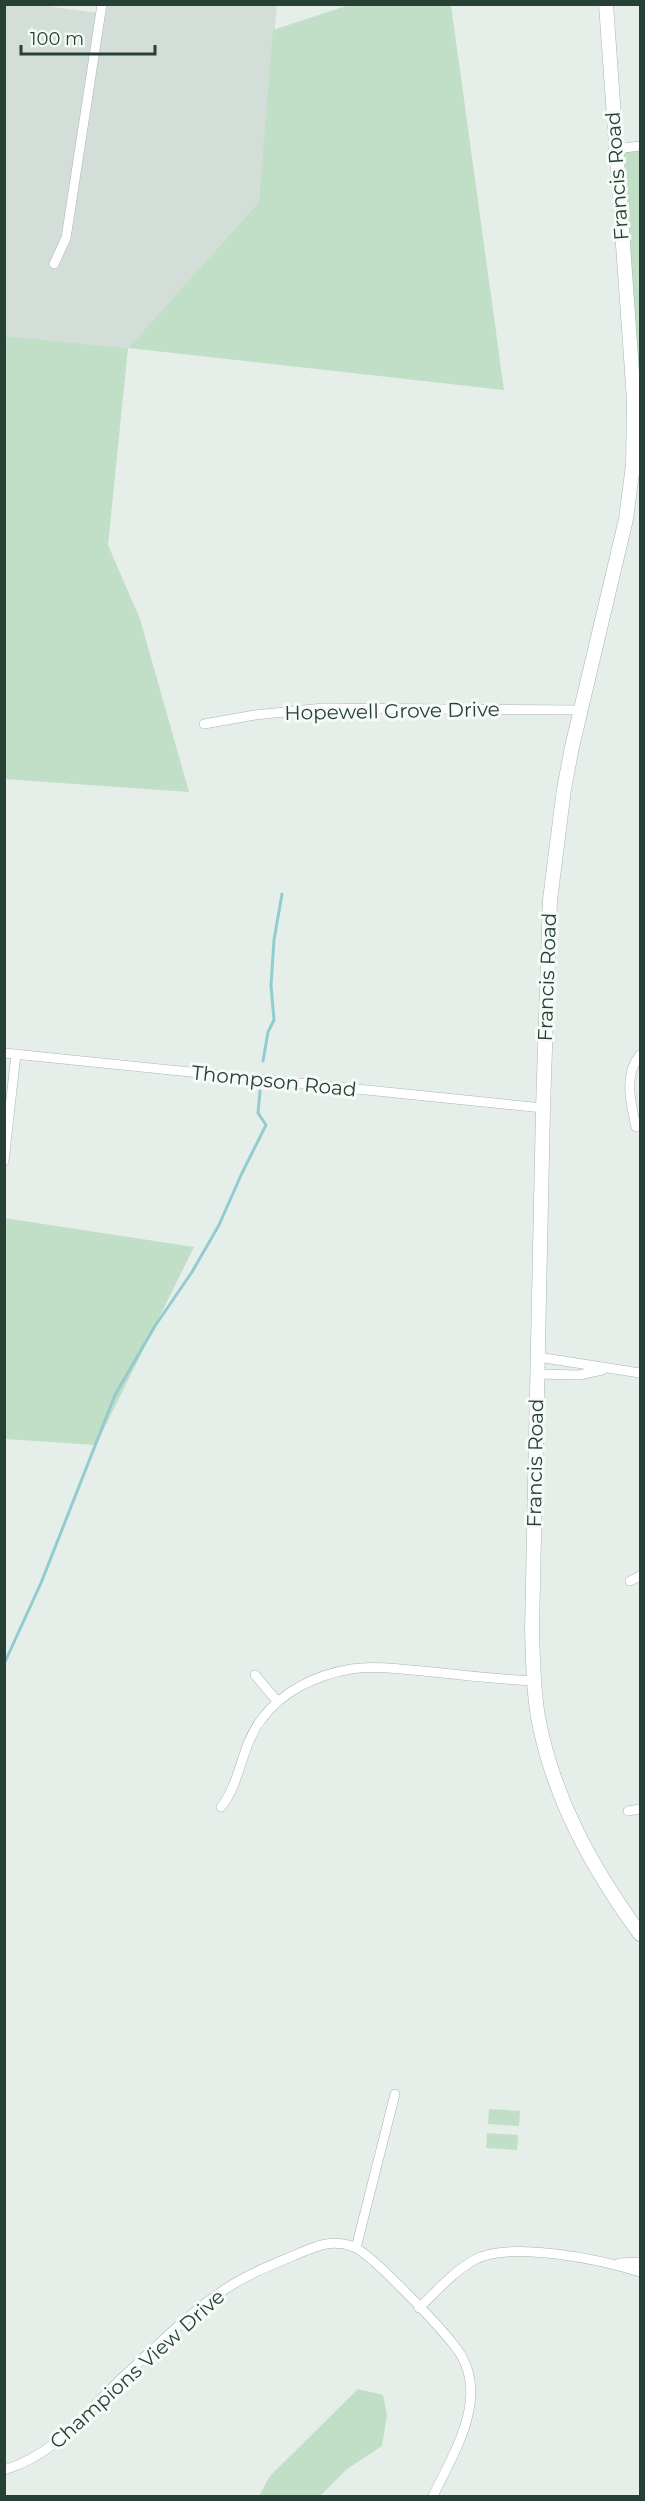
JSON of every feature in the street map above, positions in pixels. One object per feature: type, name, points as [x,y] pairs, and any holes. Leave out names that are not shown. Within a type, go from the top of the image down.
[{"type":"street","points":[[54,264],[66,238],[102,4]]},
{"type":"street","name":"Francis Road","points":[[606,4],[633,388],[633,465],[619,551],[564,789],[550,900],[543,1108],[532,1630],[534,1681],[543,1741],[566,1810],[583,1846],[613,1897],[640,1934]]},
{"type":"street","points":[[615,149],[640,146]]},
{"type":"street","name":"Hopewell Grove Drive","points":[[204,724],[255,715],[324,708],[581,710]]},
{"type":"street","name":"Thompson Road","points":[[4,1053],[543,1108]]},
{"type":"street","points":[[4,1161],[16,1054]]},
{"type":"street","points":[[636,1126],[629,1083],[632,1070],[640,1055]]},
{"type":"street","points":[[538,1357],[640,1373]]},
{"type":"street","points":[[537,1374],[579,1375],[608,1369]]},
{"type":"street","points":[[630,1581],[640,1576]]},
{"type":"street","points":[[221,1807],[232,1789],[247,1745],[260,1721],[277,1701],[307,1682],[352,1669],[399,1669],[534,1681]]},
{"type":"street","points":[[255,1675],[277,1701]]},
{"type":"street","points":[[628,1812],[640,1809]]},
{"type":"street","points":[[395,2094],[356,2248],[388,2275],[463,2356],[469,2367],[472,2395],[466,2421],[433,2496]]},
{"type":"street","name":"Champions View Drive","points":[[4,2470],[35,2457],[58,2442],[124,2376],[224,2290],[258,2270],[319,2244],[338,2243],[356,2248]]},
{"type":"street","points":[[419,2308],[460,2269],[492,2253],[519,2251],[613,2263],[640,2262]]},
{"type":"street","points":[[613,2263],[640,2272]]},
{"type":"shaded area","points":[[99,4],[277,5],[259,202],[128,348],[5,336],[5,5],[39,5],[98,13]]},
{"type":"green space","points":[[352,4],[451,5],[504,390],[128,348],[259,202],[273,30]]},
{"type":"green space","points":[[640,147],[640,400],[615,149]]},
{"type":"green space","points":[[5,336],[128,348],[108,545],[140,619],[189,792],[5,779]]},
{"type":"green space","points":[[4,1218],[194,1247],[96,1445],[5,1439]]},
{"type":"green space","points":[[489,2109],[520,2111],[519,2126],[488,2124]]},
{"type":"green space","points":[[487,2133],[518,2135],[517,2150],[486,2148]]},
{"type":"green space","points":[[358,2389],[383,2395],[387,2415],[382,2446],[347,2469],[320,2496],[259,2496],[270,2476]]},
{"type":"waterway","points":[[263,1061],[268,1032],[274,1020],[271,985],[274,940],[282,894]]},
{"type":"waterway","points":[[4,1664],[41,1583],[115,1395],[155,1326],[192,1272],[219,1225],[266,1125],[258,1113],[260,1091]]}]
